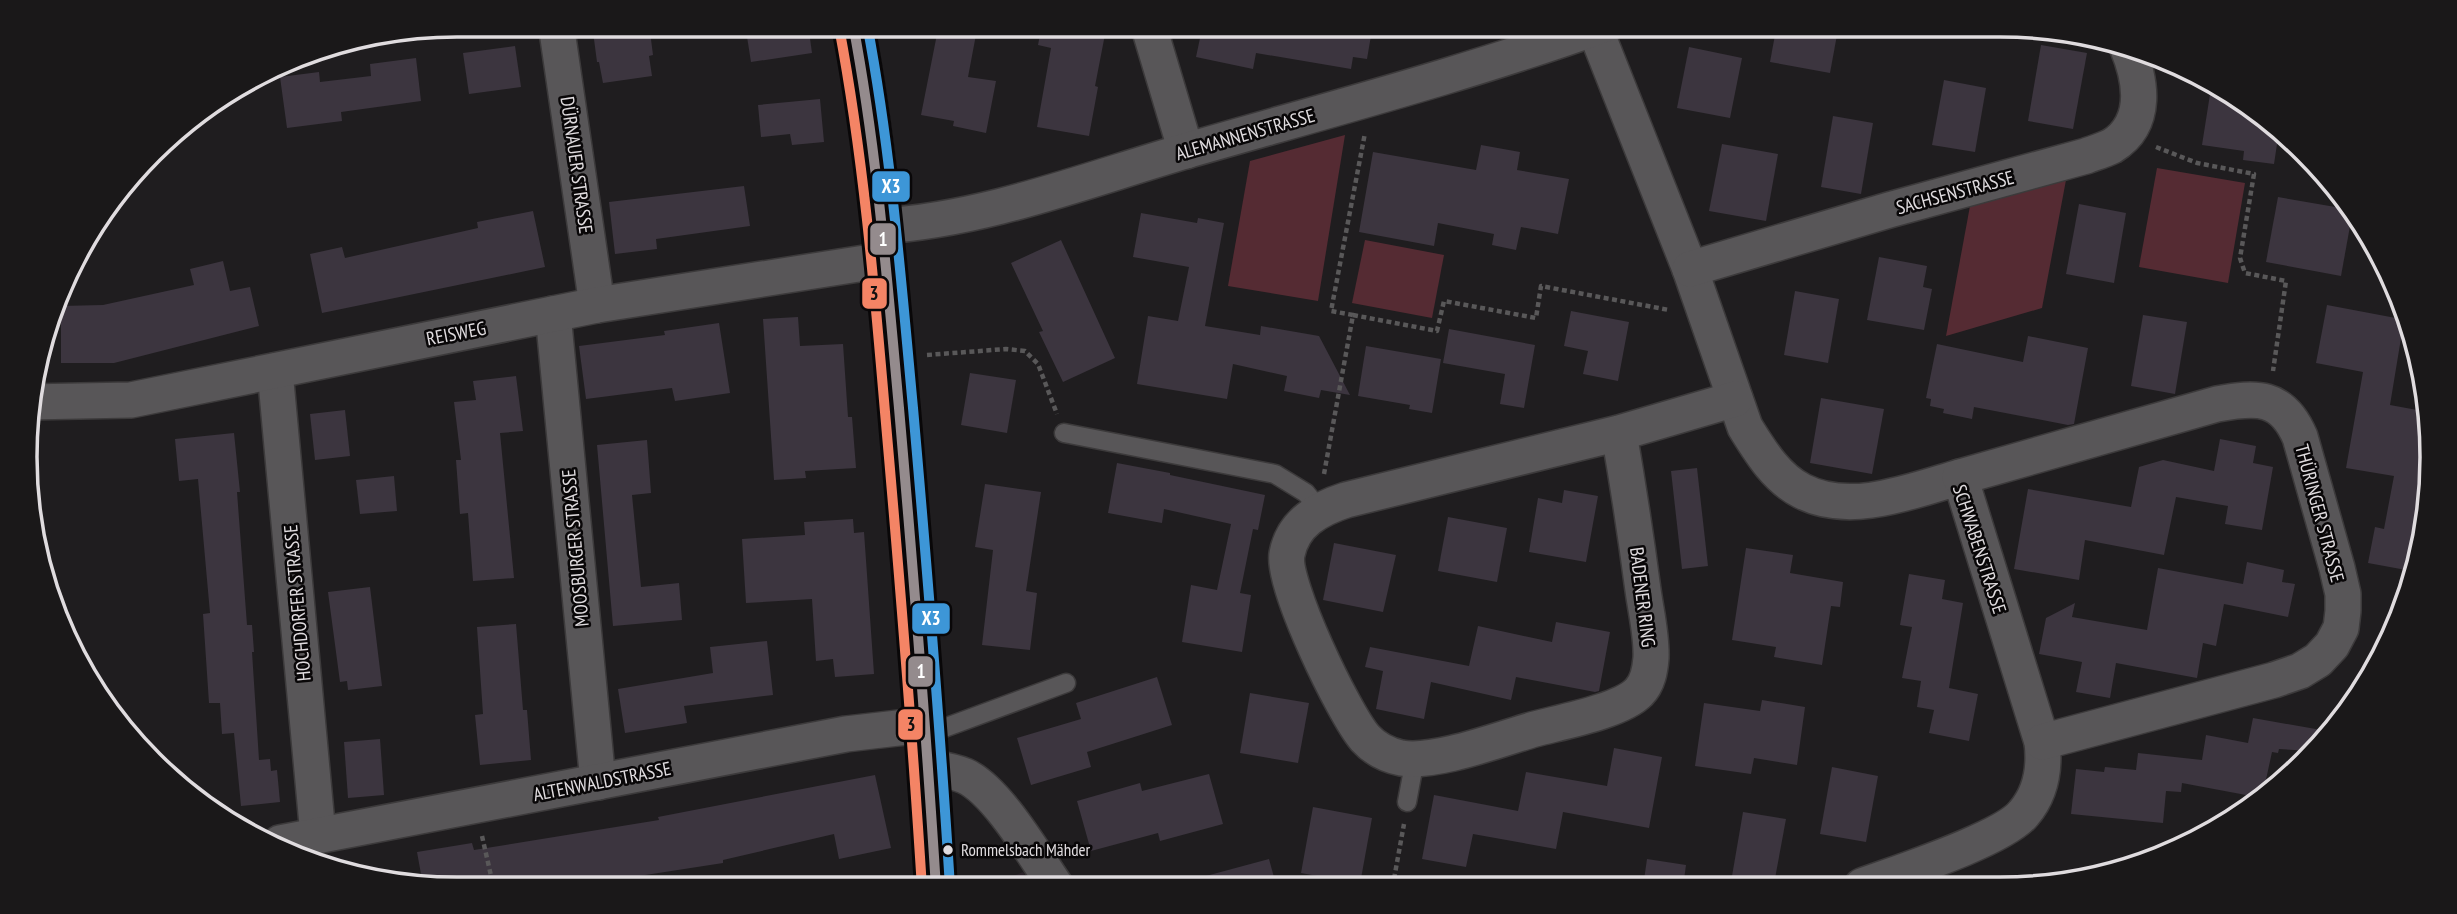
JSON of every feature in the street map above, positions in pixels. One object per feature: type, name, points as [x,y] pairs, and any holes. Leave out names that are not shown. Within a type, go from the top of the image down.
[{"type":"main road","points":[[855,37],[875,170],[894,358],[910,530],[935,877]]},
{"type":"street","name":"DÜRNAUER STRASSE","points":[[558,37],[597,305]]},
{"type":"street","points":[[1152,37],[1186,151]]},
{"type":"street","name":"ALEMANNENSTRASSE","points":[[882,243],[930,221],[969,213],[1186,151],[1562,37]]},
{"type":"street","name":"SCHWABENSTRASSE","points":[[1602,37],[1708,317],[1745,427],[1770,464],[1800,491],[1820,498],[1869,500],[1899,495],[1960,477],[2042,742],[2044,758],[2038,789],[2024,814],[2014,823],[1989,837],[1885,877]]},
{"type":"street","points":[[2130,130],[2138,110],[2140,89],[2132,58]]},
{"type":"street","name":"SACHSENSTRASSE","points":[[1690,269],[1889,210],[2086,156],[2112,145],[2130,130]]},
{"type":"street","name":"REISWEG","points":[[40,402],[131,400],[597,305],[882,243]]},
{"type":"street","name":"MOOSBURGER STRASSE","points":[[553,314],[598,782]]},
{"type":"street","name":"HOCHDORFER STRASSE","points":[[275,370],[318,835]]},
{"type":"street","points":[[1960,477],[2217,404],[2249,398],[2275,404]]},
{"type":"street","points":[[1319,509],[1619,432],[1735,399]]},
{"type":"street","name":"THÜRINGER STRASSE","points":[[2042,742],[2274,680],[2300,671],[2318,660],[2332,645],[2341,628],[2343,611],[2343,594],[2337,568],[2300,438],[2292,419],[2275,404]]},
{"type":"street","name":"BADENER RING","points":[[1319,509],[1300,528],[1287,554],[1288,576],[1292,593],[1355,724],[1374,747],[1400,758],[1415,759],[1452,752],[1616,706],[1630,699],[1646,682],[1651,657],[1650,644],[1631,499],[1619,432]]},
{"type":"street","name":"ALTENWALDSTRASSE","points":[[288,841],[846,734],[926,742]]},
{"type":"street","points":[[926,742],[982,788],[999,806],[1049,877]]},
{"type":"lane","points":[[1064,433],[1275,474],[1306,493],[1319,509]]},
{"type":"lane","points":[[926,742],[1066,683]]},
{"type":"lane","points":[[1407,802],[1415,759]]},
{"type":"path","points":[[1372,96],[1331,311],[1437,331],[1444,301],[1536,318],[1541,286],[1708,317]]},
{"type":"path","points":[[2130,130],[2167,153],[2197,163],[2254,174],[2240,258],[2245,273],[2286,281],[2273,369],[2275,404]]},
{"type":"path","points":[[1319,509],[1353,315]]},
{"type":"path","points":[[894,358],[1006,349],[1024,351],[1038,364],[1064,433]]},
{"type":"path","points":[[1394,877],[1407,802]]},
{"type":"path","points":[[476,805],[491,877]]},
{"type":"shaded area","points":[[1345,135],[1318,301],[1228,286],[1250,161]]},
{"type":"shaded area","points":[[2157,168],[2245,183],[2228,283],[2139,267]]},
{"type":"shaded area","points":[[2066,180],[2042,308],[1946,336],[1970,206]]},
{"type":"shaded area","points":[[1365,240],[1444,255],[1432,318],[1352,303]]},
{"type":"shaded area","points":[[1023,872],[1026,877],[1011,877]]},
{"type":"building","points":[[594,37],[651,37],[653,55],[649,56],[652,76],[603,83]]},
{"type":"building","points":[[747,37],[810,37],[812,53],[751,62]]},
{"type":"building","points":[[936,37],[976,37],[968,77],[996,81],[986,133],[953,126],[954,121],[921,115]]},
{"type":"building","points":[[1040,37],[1104,37],[1089,136],[1037,127],[1051,48],[1038,45]]},
{"type":"building","points":[[1200,37],[1371,37],[1367,59],[1353,57],[1351,69],[1256,53],[1253,69],[1196,57]]},
{"type":"building","points":[[1775,37],[1837,37],[1830,73],[1770,62]]},
{"type":"building","points":[[2041,45],[2087,53],[2073,129],[2028,121]]},
{"type":"building","points":[[515,46],[521,87],[469,94],[463,53]]},
{"type":"building","points":[[1689,47],[1742,58],[1730,118],[1677,108]]},
{"type":"building","points":[[416,58],[421,101],[341,112],[342,121],[287,128],[280,77],[319,72],[320,82],[371,76],[370,64]]},
{"type":"building","points":[[1944,80],[1986,88],[1975,152],[1932,145]]},
{"type":"building","points":[[2210,93],[2277,141],[2274,164],[2243,160],[2244,151],[2202,145]]},
{"type":"building","points":[[820,99],[824,142],[792,145],[790,134],[761,137],[758,105]]},
{"type":"building","points":[[1833,116],[1873,123],[1861,194],[1821,187]]},
{"type":"building","points":[[1722,144],[1778,154],[1766,221],[1709,211]]},
{"type":"building","points":[[1481,145],[1520,152],[1517,170],[1569,179],[1558,234],[1521,227],[1516,250],[1492,245],[1494,234],[1438,223],[1434,246],[1359,232],[1373,152],[1476,170]]},
{"type":"building","points":[[744,186],[750,226],[656,239],[657,249],[615,254],[609,202]]},
{"type":"building","points":[[2278,197],[2337,207],[2350,226],[2341,276],[2266,262]]},
{"type":"building","points":[[2079,204],[2126,213],[2114,283],[2066,274]]},
{"type":"building","points":[[533,211],[545,267],[322,313],[310,254],[342,247],[345,258],[478,228],[477,222]]},
{"type":"building","points":[[1141,213],[1197,223],[1198,218],[1224,223],[1205,326],[1260,335],[1261,326],[1319,336],[1350,395],[1321,390],[1319,398],[1284,391],[1287,376],[1233,364],[1227,399],[1137,384],[1148,316],[1178,321],[1189,267],[1133,257]]},
{"type":"building","points":[[1061,240],[1115,358],[1063,382],[1011,263]]},
{"type":"building","points":[[1879,257],[1927,266],[1923,287],[1932,289],[1924,330],[1867,320]]},
{"type":"building","points":[[223,261],[230,291],[250,287],[259,326],[114,363],[61,363],[61,317],[65,306],[103,305],[194,285],[190,269]]},
{"type":"building","points":[[1795,291],[1839,299],[1828,363],[1784,355]]},
{"type":"building","points":[[2327,305],[2397,318],[2402,334],[2390,405],[2418,410],[2420,457],[2417,512],[2405,570],[2368,563],[2375,527],[2384,529],[2394,476],[2346,468],[2363,372],[2316,363]]},
{"type":"building","points":[[1571,311],[1629,322],[1618,381],[1583,374],[1588,351],[1564,346]]},
{"type":"building","points":[[2143,315],[2187,322],[2175,394],[2131,386]]},
{"type":"building","points":[[798,317],[800,346],[843,344],[848,417],[852,417],[856,468],[805,471],[806,478],[774,480],[763,319]]},
{"type":"building","points":[[719,323],[730,393],[675,401],[672,388],[586,399],[579,346],[665,335],[664,331]]},
{"type":"building","points":[[1449,329],[1535,345],[1524,408],[1500,404],[1505,374],[1443,363]]},
{"type":"building","points":[[2028,336],[2088,348],[2074,424],[1974,407],[1972,419],[1943,413],[1944,409],[1930,406],[1931,399],[1926,398],[1937,344],[2023,362]]},
{"type":"building","points":[[1366,346],[1441,359],[1432,413],[1409,409],[1410,405],[1358,396]]},
{"type":"building","points":[[970,373],[1016,380],[1007,433],[961,425]]},
{"type":"building","points":[[516,376],[523,431],[500,433],[514,578],[473,581],[468,513],[460,514],[456,460],[461,460],[454,402],[476,400],[473,381]]},
{"type":"building","points":[[1821,398],[1884,409],[1872,474],[1810,463]]},
{"type":"building","points":[[345,410],[350,456],[315,460],[310,414]]},
{"type":"building","points":[[234,433],[247,625],[252,625],[259,760],[270,759],[271,771],[277,770],[280,802],[241,806],[234,733],[222,734],[220,703],[209,703],[203,614],[210,613],[198,479],[179,481],[175,439]]},
{"type":"building","points":[[2220,439],[2256,446],[2253,463],[2273,467],[2262,530],[2225,524],[2228,506],[2176,497],[2164,555],[2085,540],[2079,580],[2014,569],[2028,489],[2131,507],[2139,467],[2163,460],[2214,471]]},
{"type":"building","points":[[647,440],[651,493],[632,495],[641,587],[679,583],[682,620],[613,626],[597,445]]},
{"type":"building","points":[[1117,463],[1265,495],[1258,530],[1253,529],[1240,593],[1251,595],[1242,652],[1182,642],[1191,585],[1217,590],[1231,524],[1164,509],[1162,523],[1108,513]]},
{"type":"building","points":[[1697,468],[1708,566],[1682,569],[1671,471]]},
{"type":"building","points":[[394,476],[397,511],[360,514],[356,480]]},
{"type":"building","points":[[985,484],[1041,492],[1026,591],[1037,593],[1030,650],[982,645],[993,550],[975,547]]},
{"type":"building","points":[[1564,490],[1598,496],[1586,562],[1529,552],[1538,498],[1562,503]]},
{"type":"building","points":[[1448,517],[1507,528],[1497,582],[1438,571]]},
{"type":"building","points":[[853,519],[854,533],[864,532],[874,674],[835,677],[833,659],[816,661],[812,599],[746,603],[742,539],[805,535],[804,522]]},
{"type":"building","points":[[1334,543],[1396,555],[1383,612],[1323,600]]},
{"type":"building","points":[[1746,548],[1793,555],[1790,573],[1843,582],[1840,607],[1831,606],[1822,665],[1774,657],[1776,647],[1732,640]]},
{"type":"building","points":[[2247,562],[2284,570],[2282,582],[2295,584],[2288,617],[2224,604],[2216,646],[2203,643],[2197,678],[2116,663],[2110,698],[2076,692],[2082,662],[2039,654],[2046,618],[2075,603],[2072,617],[2147,630],[2158,568],[2243,584]]},
{"type":"building","points":[[1909,574],[1945,580],[1942,599],[1963,603],[1949,688],[1978,694],[1969,741],[1929,733],[1934,710],[1917,707],[1921,681],[1902,678],[1912,627],[1900,625]]},
{"type":"building","points":[[370,587],[382,686],[348,690],[347,681],[340,682],[328,592]]},
{"type":"building","points":[[1556,622],[1610,632],[1599,691],[1516,677],[1511,700],[1431,682],[1424,719],[1376,709],[1383,671],[1365,667],[1370,647],[1469,666],[1478,626],[1552,642]]},
{"type":"building","points":[[516,624],[523,710],[527,710],[531,760],[480,765],[475,715],[483,714],[477,627]]},
{"type":"building","points":[[767,641],[773,695],[684,706],[687,723],[625,733],[618,689],[713,673],[710,647]]},
{"type":"building","points":[[1157,677],[1172,725],[1087,752],[1091,767],[1031,785],[1017,738],[1081,719],[1076,703]]},
{"type":"building","points":[[1250,693],[1309,703],[1298,763],[1240,753]]},
{"type":"building","points":[[1762,700],[1805,707],[1797,765],[1754,758],[1751,774],[1695,766],[1704,703],[1760,711]]},
{"type":"building","points":[[2253,718],[2319,730],[2300,750],[2279,749],[2278,753],[2272,752],[2265,782],[2248,795],[2182,783],[2181,792],[2166,791],[2163,823],[2071,814],[2076,769],[2104,772],[2105,767],[2136,770],[2138,753],[2202,760],[2206,735],[2248,743]]},
{"type":"building","points":[[380,739],[384,795],[348,798],[344,742]]},
{"type":"building","points":[[1614,748],[1662,757],[1649,828],[1563,812],[1556,849],[1473,834],[1466,867],[1422,859],[1434,795],[1518,811],[1526,772],[1607,786]]},
{"type":"building","points":[[1832,767],[1878,776],[1866,842],[1820,834]]},
{"type":"building","points":[[1209,774],[1223,824],[1160,841],[1158,833],[1091,851],[1077,801],[1140,783],[1142,791]]},
{"type":"building","points":[[875,775],[891,848],[839,859],[834,834],[723,860],[723,863],[633,877],[421,875],[417,852],[472,843],[474,850],[659,820],[658,817]]},
{"type":"building","points":[[1313,807],[1372,818],[1361,877],[1322,877],[1301,873]]},
{"type":"building","points":[[1743,812],[1786,819],[1775,877],[1732,876]]},
{"type":"building","points":[[1269,859],[1274,877],[1202,877]]},
{"type":"building","points":[[1647,859],[1686,865],[1684,877],[1644,877]]},
{"type":"transit line","name":"3","points":[[841,37],[855,123],[872,267],[921,877]]},
{"type":"transit line","name":"1","points":[[855,37],[875,167],[890,311],[935,877]]},
{"type":"transit line","name":"X3","points":[[869,37],[883,119],[900,263],[949,877]]},
{"type":"place","name":"Rommelsbach Mähder","points":[[948,850]]}]
